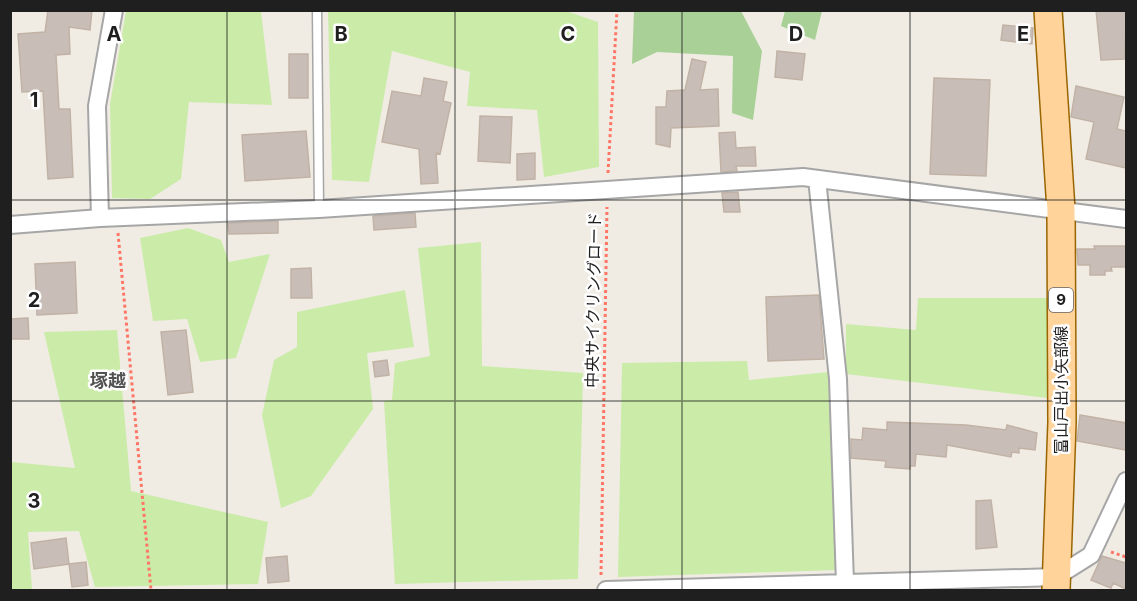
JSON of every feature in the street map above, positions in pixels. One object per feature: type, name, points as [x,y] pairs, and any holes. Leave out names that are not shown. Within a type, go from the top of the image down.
[{"type":"main road","name":"富山戸出小矢部線","points":[[1048,10],[1061,210],[1062,423],[1056,584]]},
{"type":"street","points":[[108,217],[97,106],[114,10]]},
{"type":"street","points":[[10,225],[108,217],[319,208],[804,177],[1126,219]]},
{"type":"street","points":[[817,179],[838,379],[845,583]]},
{"type":"street","points":[[604,585],[1056,584],[1091,555],[1126,481]]},
{"type":"lane","points":[[317,10],[319,208]]},
{"type":"path","name":"中央サイクリングロード","points":[[604,585],[608,189],[617,10]]},
{"type":"path","points":[[108,217],[151,591]]},
{"type":"green space","points":[[126,11],[261,11],[272,105],[189,102],[181,179],[150,199],[112,198],[110,104]]},
{"type":"green space","points":[[328,11],[566,11],[598,22],[599,167],[544,177],[537,110],[467,106],[470,72],[392,51],[369,182],[332,180]]},
{"type":"green space","points":[[634,11],[741,11],[762,51],[753,120],[732,113],[733,56],[657,52],[632,64]]},
{"type":"green space","points":[[785,11],[822,11],[815,40],[781,26]]},
{"type":"green space","points":[[188,228],[221,240],[229,262],[270,254],[236,358],[200,362],[187,319],[153,321],[140,238]]},
{"type":"green space","points":[[481,242],[482,366],[583,373],[578,579],[395,584],[384,401],[392,400],[395,363],[430,356],[418,248]]},
{"type":"green space","points":[[405,290],[414,347],[367,353],[373,409],[311,496],[281,508],[262,415],[274,360],[297,347],[297,312]]},
{"type":"green space","points":[[918,298],[1048,298],[1047,398],[846,374],[846,324],[916,330]]},
{"type":"green space","points":[[117,330],[131,491],[268,522],[258,584],[95,587],[79,531],[28,532],[32,590],[11,590],[11,462],[75,468],[44,332]]},
{"type":"green space","points":[[747,361],[749,380],[828,372],[837,570],[618,577],[622,363]]},
{"type":"building","points":[[48,10],[92,10],[90,30],[69,27],[70,54],[56,55],[59,109],[70,109],[73,177],[48,179],[43,91],[22,92],[18,34],[45,32]]},
{"type":"building","points":[[1096,10],[1126,10],[1125,59],[1101,60]]},
{"type":"building","points":[[1003,25],[1033,28],[1032,44],[1001,40]]},
{"type":"building","points":[[777,51],[805,54],[802,80],[775,77]]},
{"type":"building","points":[[289,54],[308,54],[308,98],[289,98]]},
{"type":"building","points":[[692,59],[706,62],[700,90],[718,89],[719,126],[671,128],[670,147],[656,144],[656,107],[666,107],[667,91],[685,90]]},
{"type":"building","points":[[424,78],[447,82],[443,101],[451,103],[440,154],[436,153],[438,183],[421,184],[419,149],[382,142],[392,91],[421,96]]},
{"type":"building","points":[[934,78],[990,80],[986,176],[930,174]]},
{"type":"building","points":[[1076,86],[1124,97],[1117,129],[1126,131],[1126,168],[1086,159],[1094,122],[1071,117]]},
{"type":"building","points":[[480,116],[512,117],[510,163],[478,161]]},
{"type":"building","points":[[306,131],[310,177],[245,181],[242,135]]},
{"type":"building","points":[[735,132],[736,148],[755,147],[756,166],[736,166],[737,171],[721,172],[719,133]]},
{"type":"building","points":[[535,153],[535,179],[517,180],[517,154]]},
{"type":"building","points":[[738,192],[740,212],[724,212],[722,193]]},
{"type":"building","points":[[415,213],[416,227],[374,230],[373,216]]},
{"type":"building","points":[[278,221],[278,233],[229,234],[228,223]]},
{"type":"building","points":[[1094,246],[1126,246],[1126,267],[1111,267],[1112,271],[1105,271],[1105,275],[1090,275],[1090,265],[1078,265],[1077,249],[1095,249]]},
{"type":"building","points":[[75,262],[77,313],[37,315],[35,264]]},
{"type":"building","points":[[311,268],[312,298],[291,298],[291,269]]},
{"type":"building","points":[[819,295],[824,359],[768,361],[766,297]]},
{"type":"building","points":[[28,318],[29,339],[10,339],[10,319]]},
{"type":"building","points":[[186,330],[193,392],[168,395],[161,332]]},
{"type":"building","points":[[387,360],[389,375],[375,377],[373,362]]},
{"type":"building","points":[[1080,415],[1126,423],[1126,450],[1077,441]]},
{"type":"building","points":[[887,422],[966,425],[1006,430],[1007,425],[1037,433],[1035,450],[1019,448],[1019,453],[1012,452],[1011,457],[947,445],[946,457],[916,454],[915,466],[910,466],[910,469],[885,467],[886,461],[851,458],[851,439],[862,440],[863,428],[887,430]]},
{"type":"building","points":[[991,500],[997,547],[976,549],[976,501]]},
{"type":"building","points":[[66,538],[69,564],[34,569],[31,543]]},
{"type":"building","points":[[287,556],[289,581],[268,583],[266,558]]},
{"type":"building","points":[[1102,556],[1126,563],[1126,589],[1113,583],[1111,588],[1091,580]]},
{"type":"building","points":[[86,562],[88,585],[72,587],[69,564]]},
{"type":"district","name":"塚越","points":[[108,381]]}]
